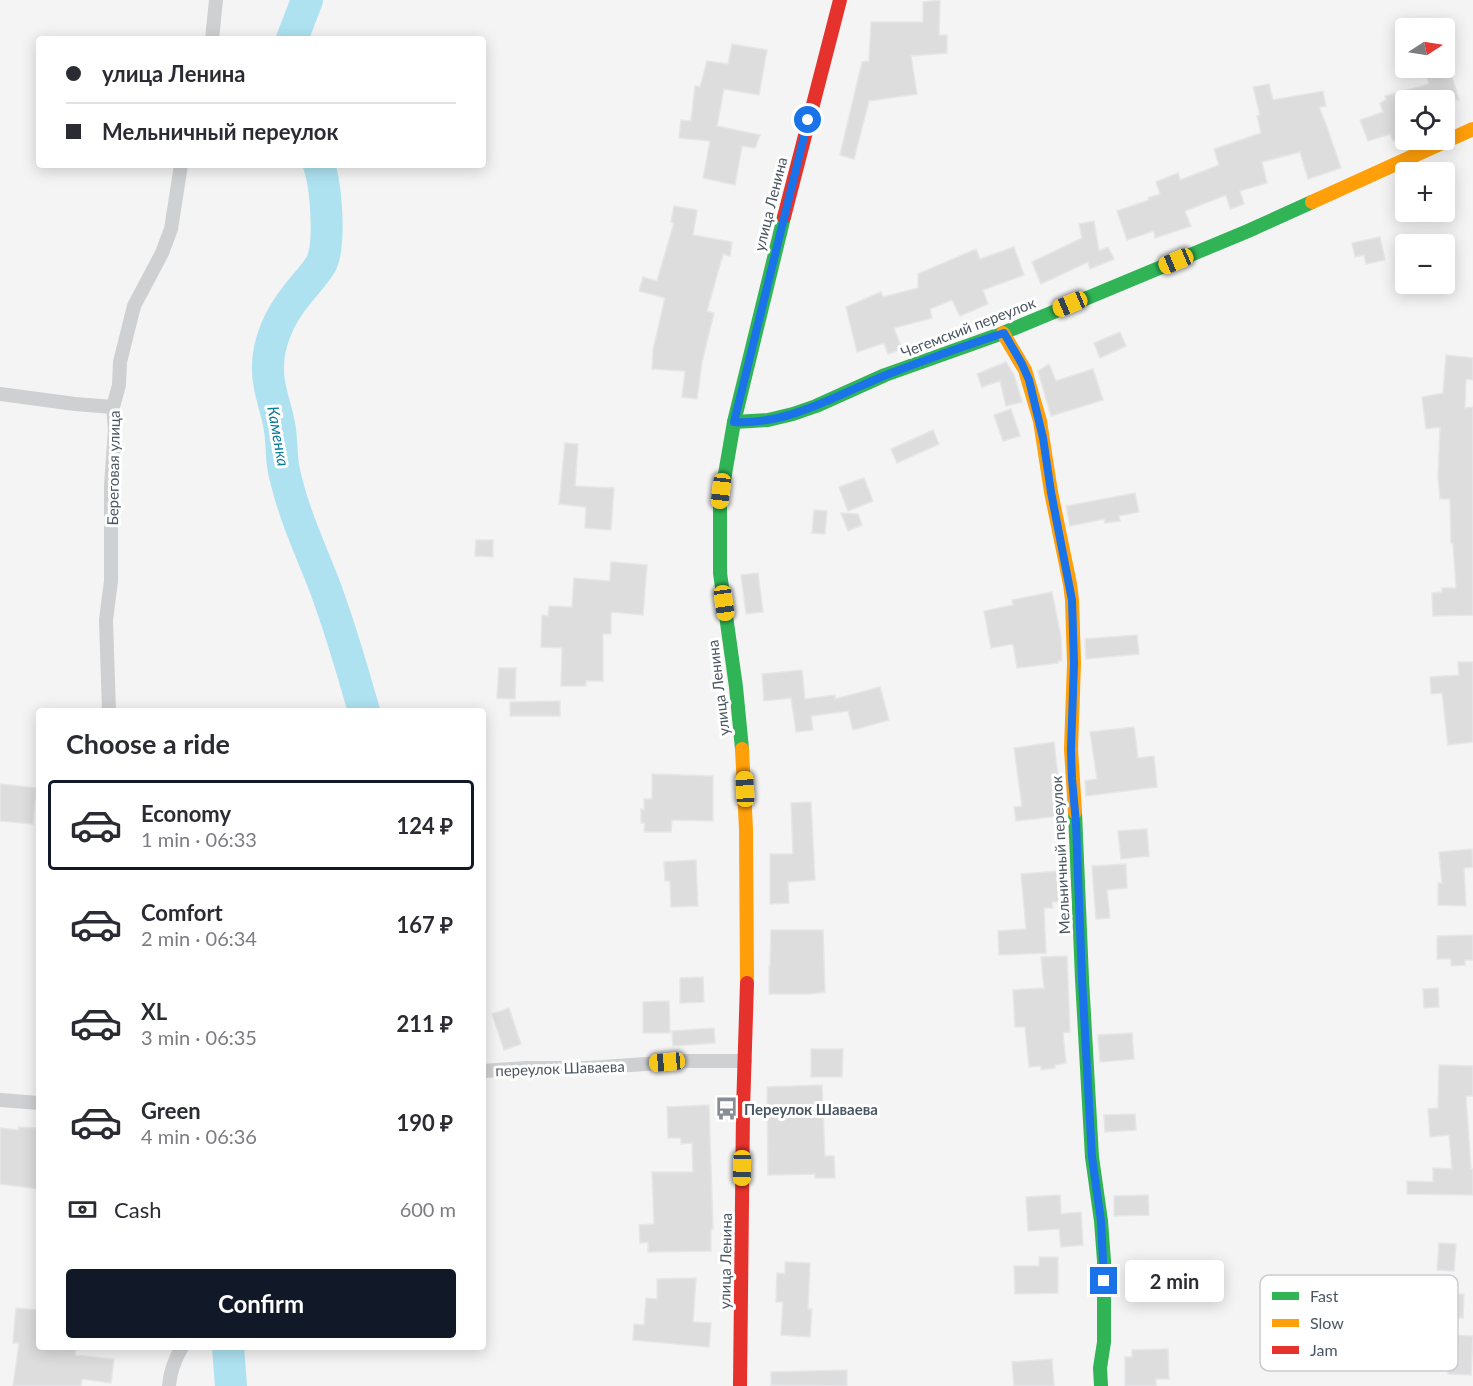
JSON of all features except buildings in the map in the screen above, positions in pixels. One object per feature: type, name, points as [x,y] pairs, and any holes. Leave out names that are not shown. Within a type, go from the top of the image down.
[{"type":"street","points":[[212,36],[216,0]]},
{"type":"street","name":"улица Ленина","points":[[740,1386],[747,897],[743,763],[720,573],[720,503],[734,422],[793,179],[840,0]]},
{"type":"street","name":"Чегемский переулок","points":[[734,422],[768,420],[793,414],[885,375],[1004,333],[1248,231],[1473,129]]},
{"type":"street","name":"Береговая улица","points":[[110,708],[106,620],[111,581],[111,485],[115,430],[113,406],[119,385],[120,362],[134,306],[162,253],[171,229],[181,168]]},
{"type":"street","name":"Мельничный переулок","points":[[1004,333],[1029,380],[1042,433],[1072,600],[1074,663],[1072,779],[1092,1157],[1104,1261],[1104,1342],[1100,1368],[1101,1386]]},
{"type":"street","points":[[0,394],[75,404],[113,406]]},
{"type":"street","name":"переулок Шаваева","points":[[486,1071],[588,1068],[688,1061],[745,1061]]},
{"type":"street","points":[[0,1100],[36,1104]]},
{"type":"street","points":[[169,1386],[173,1365],[180,1350]]},
{"type":"waterway","name":"Каменка","points":[[293,36],[307,0]]},
{"type":"waterway","name":"Каменка","points":[[320,168],[324,187],[327,229],[324,255],[321,264],[279,322],[268,361],[268,378],[278,418],[282,460],[292,502],[327,592],[363,708]]},
{"type":"waterway","name":"Каменка","points":[[228,1350],[231,1386]]},
{"type":"traffic: fast","points":[[734,422],[768,420],[816,406],[885,375],[1003,333],[1312,202]]},
{"type":"traffic: fast","points":[[742,749],[720,573],[720,503],[734,422],[784,217]]},
{"type":"traffic: fast","points":[[1075,812],[1092,1157],[1104,1261],[1104,1342],[1100,1368],[1101,1386]]},
{"type":"traffic: slow","points":[[1312,202],[1473,129]]},
{"type":"traffic: slow","points":[[1003,333],[1025,370],[1040,421],[1051,492],[1070,584],[1074,663],[1071,749],[1075,812]]},
{"type":"traffic: slow","points":[[742,749],[746,829],[747,983]]},
{"type":"traffic: jam","points":[[784,217],[840,0]]},
{"type":"traffic: jam","points":[[740,1386],[747,983]]},
{"type":"place","name":"Переулок Шаваева","points":[[726,1109]]},
{"type":"route","points":[[808,120],[734,422],[768,420],[793,414],[885,375],[1004,333],[1025,370],[1040,422],[1072,600],[1074,663],[1072,779],[1092,1157],[1101,1221],[1104,1281]]}]
